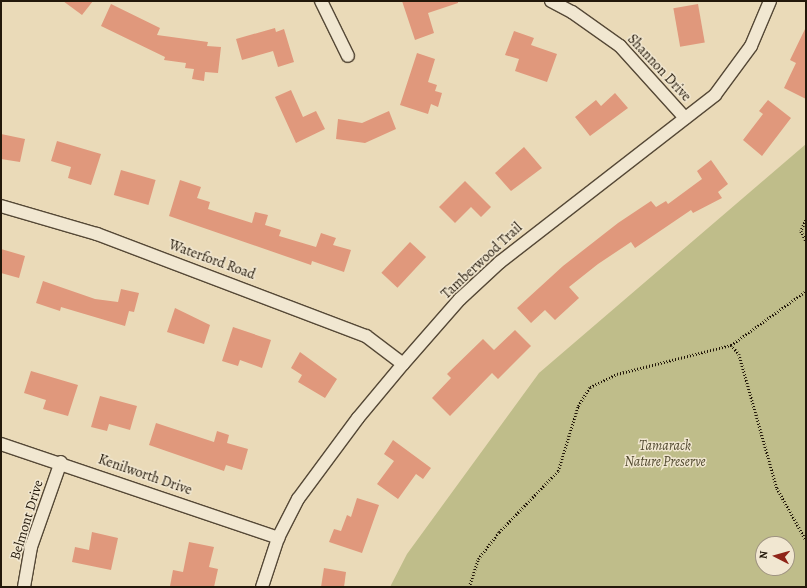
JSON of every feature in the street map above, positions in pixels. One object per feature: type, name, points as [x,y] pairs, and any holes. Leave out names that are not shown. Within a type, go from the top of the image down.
[{"type":"street","points":[[321,1],[348,56]]},
{"type":"street","name":"Shannon Drive","points":[[551,1],[572,12],[620,46],[685,118]]},
{"type":"street","name":"Tamberwood Trail","points":[[262,587],[278,538],[319,468],[403,364],[460,300],[500,262],[715,95],[736,71],[751,46],[770,1]]},
{"type":"street","name":"Waterford Road","points":[[1,206],[97,234],[366,336],[403,364]]},
{"type":"street","name":"Kenilworth Drive","points":[[1,444],[61,462],[278,538]]},
{"type":"street","name":"Belmont Drive","points":[[24,587],[31,547],[61,462]]},
{"type":"path","points":[[806,220],[801,231],[806,241]]},
{"type":"path","points":[[469,587],[478,559],[499,532],[558,471],[578,406],[590,387],[618,374],[731,345],[806,291]]},
{"type":"path","points":[[731,345],[739,354],[777,488],[806,540]]},
{"type":"green space","name":"Tamarack Nature Preserve","points":[[806,144],[806,587],[390,587],[407,554],[539,373]]},
{"type":"building","points":[[63,1],[93,1],[82,15]]},
{"type":"building","points":[[402,1],[458,1],[458,3],[428,13],[434,33],[415,40]]},
{"type":"building","points":[[111,4],[160,28],[157,35],[208,42],[207,46],[221,47],[218,73],[205,72],[204,81],[192,79],[194,69],[185,68],[186,63],[164,60],[165,57],[101,26]]},
{"type":"building","points":[[698,4],[705,42],[680,47],[673,8]]},
{"type":"building","points":[[806,27],[806,99],[784,88],[796,63],[790,60]]},
{"type":"building","points":[[275,28],[276,32],[284,29],[294,62],[278,67],[273,51],[242,60],[236,39]]},
{"type":"building","points":[[514,31],[534,38],[531,45],[557,54],[547,82],[515,71],[519,59],[505,55]]},
{"type":"building","points":[[417,53],[435,59],[428,82],[437,85],[435,91],[442,93],[438,107],[431,104],[428,114],[400,105]]},
{"type":"building","points":[[291,90],[303,117],[316,111],[325,129],[296,143],[275,97]]},
{"type":"building","points":[[615,93],[628,108],[590,136],[575,117],[596,100],[601,106]]},
{"type":"building","points":[[768,100],[791,118],[762,156],[743,140],[763,114],[759,111]]},
{"type":"building","points":[[389,111],[396,129],[365,143],[336,139],[338,119],[362,123]]},
{"type":"building","points":[[1,134],[25,139],[20,162],[1,159]]},
{"type":"building","points":[[57,141],[101,154],[91,185],[68,178],[71,167],[51,161]]},
{"type":"building","points":[[524,147],[542,168],[511,191],[495,173]]},
{"type":"building","points":[[711,160],[728,184],[718,192],[722,198],[693,213],[691,210],[635,248],[631,242],[598,264],[569,287],[579,298],[555,320],[545,310],[531,323],[517,308],[563,266],[618,223],[651,201],[656,207],[666,201],[668,204],[702,179],[697,171]]},
{"type":"building","points":[[121,170],[156,180],[148,205],[114,195]]},
{"type":"building","points":[[180,180],[201,187],[197,198],[210,202],[208,209],[252,223],[255,212],[268,215],[265,225],[281,230],[279,236],[316,247],[321,233],[336,238],[333,245],[351,250],[344,272],[312,261],[311,265],[169,216]]},
{"type":"building","points":[[465,181],[491,207],[481,217],[471,207],[455,223],[439,207]]},
{"type":"building","points":[[410,242],[426,257],[397,288],[381,273]]},
{"type":"building","points":[[1,249],[25,256],[19,278],[1,273]]},
{"type":"building","points":[[43,281],[95,299],[118,302],[121,289],[139,293],[134,312],[129,311],[125,326],[61,307],[60,311],[36,303]]},
{"type":"building","points":[[175,308],[210,325],[204,344],[167,332]]},
{"type":"building","points":[[233,327],[271,340],[262,368],[240,360],[238,366],[222,361]]},
{"type":"building","points":[[515,330],[531,346],[498,379],[492,373],[450,416],[432,398],[451,378],[447,374],[483,339],[494,350]]},
{"type":"building","points":[[300,352],[337,379],[325,398],[298,382],[302,375],[291,368]]},
{"type":"building","points":[[31,371],[78,385],[68,416],[43,409],[46,400],[24,393]]},
{"type":"building","points":[[100,396],[137,406],[130,430],[109,424],[107,431],[91,427]]},
{"type":"building","points":[[156,423],[214,442],[217,431],[229,435],[227,443],[248,449],[242,470],[226,465],[224,471],[149,445]]},
{"type":"building","points":[[393,440],[431,468],[423,479],[416,474],[398,499],[377,484],[394,461],[384,454]]},
{"type":"building","points":[[357,498],[379,505],[362,553],[329,542],[334,529],[341,531],[347,515],[351,517]]},
{"type":"building","points":[[92,532],[118,538],[111,570],[72,562],[75,547],[89,550]]},
{"type":"building","points":[[189,542],[214,547],[209,567],[218,569],[214,587],[170,586],[173,570],[183,572]]},
{"type":"building","points":[[324,568],[346,572],[344,587],[321,587]]}]
